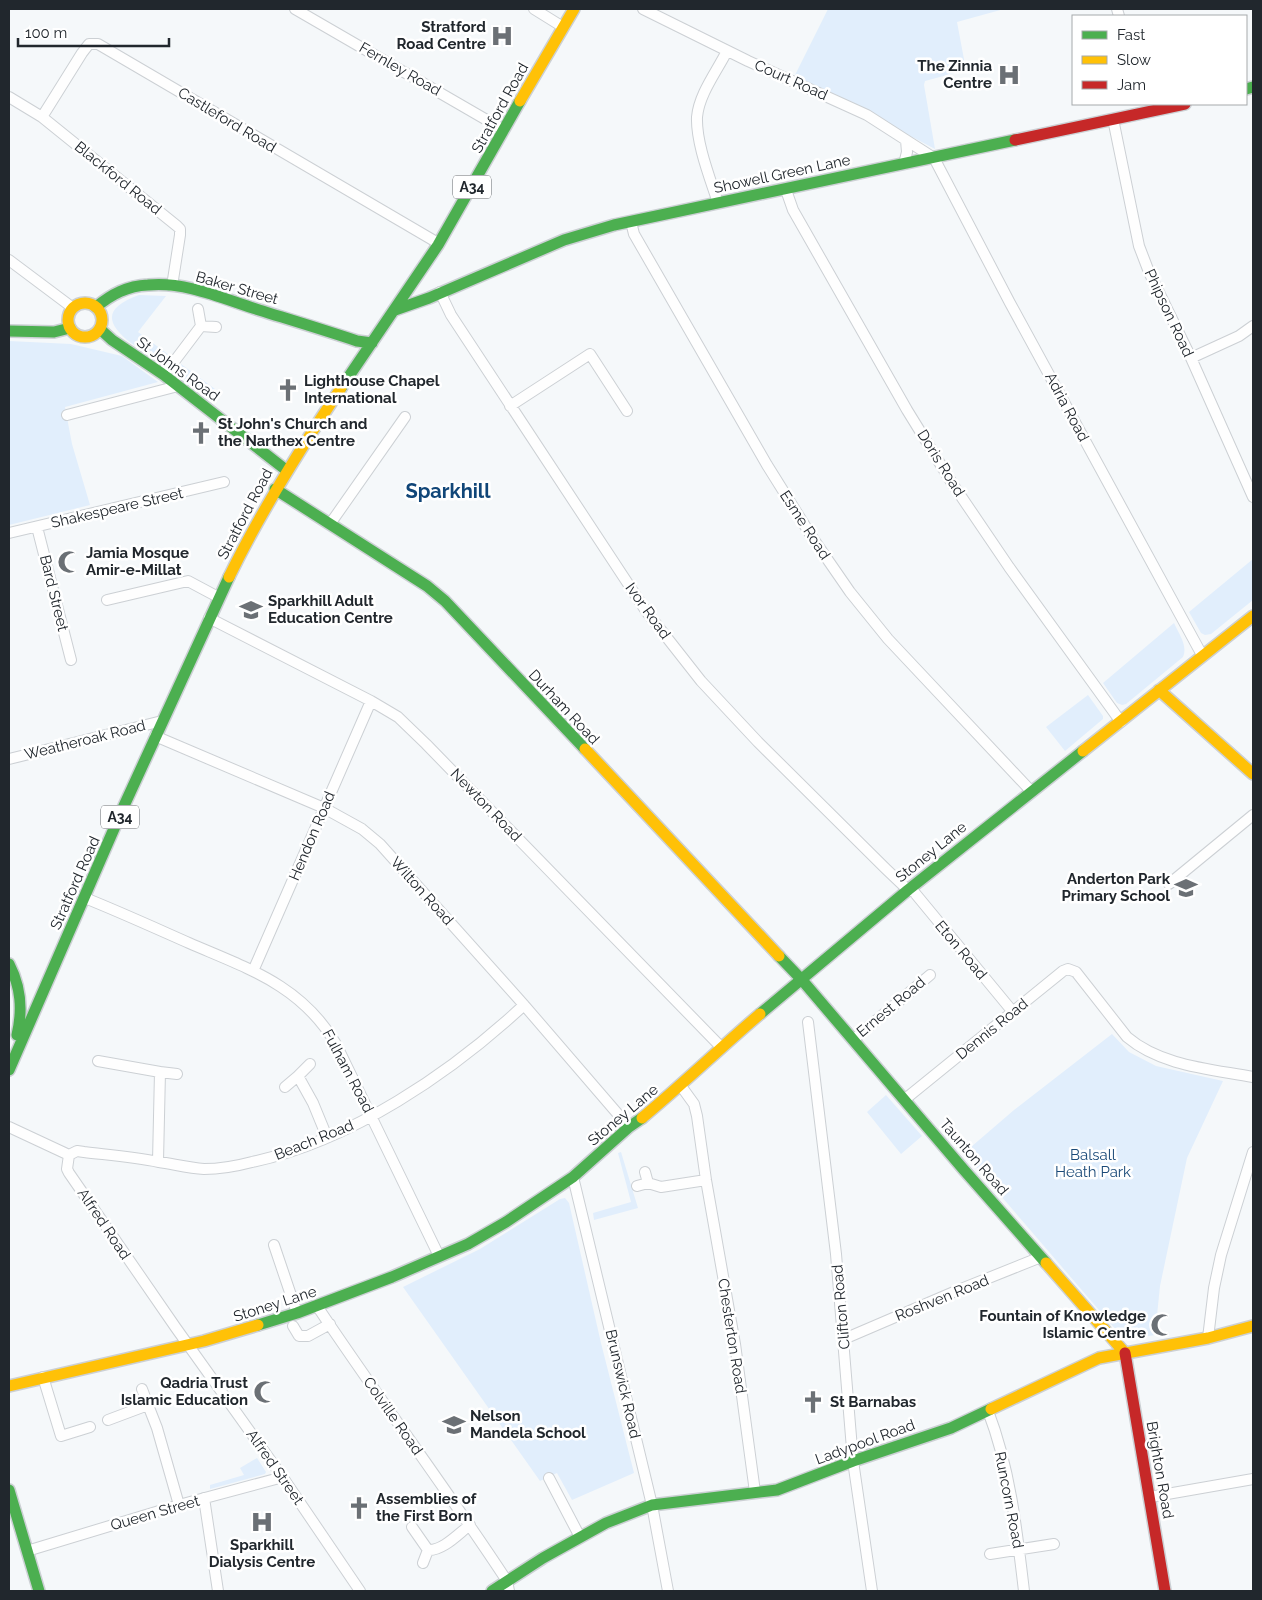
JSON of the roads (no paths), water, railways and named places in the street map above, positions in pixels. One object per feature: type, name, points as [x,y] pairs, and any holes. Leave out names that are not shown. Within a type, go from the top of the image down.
[{"type":"main road","name":"Stratford Road","points":[[9,1070],[35,991],[85,898],[218,597],[275,489],[438,243],[483,170],[574,9]]},
{"type":"main road","name":"Showell Green Lane","points":[[395,310],[564,240],[614,225],[786,190],[1113,119],[1146,108],[1175,105]]},
{"type":"main road","name":"Baker Street","points":[[96,307],[112,294],[136,286],[154,284],[172,286],[220,298],[357,341],[372,343]]},
{"type":"main road","points":[[82,303],[92,304],[96,307],[102,315],[100,329],[90,336],[84,337],[74,332],[70,328],[68,317],[73,308],[82,303]]},
{"type":"main road","points":[[9,331],[54,332],[70,328]]},
{"type":"main road","name":"St Johns Road","points":[[100,329],[112,340],[164,375],[286,470]]},
{"type":"main road","name":"Durham Road","points":[[275,489],[427,586],[445,601],[802,980]]},
{"type":"main road","name":"Stoney Lane","points":[[9,1386],[222,1337],[297,1313],[392,1278],[468,1244],[506,1222],[573,1178],[629,1127],[681,1086],[721,1047],[908,890],[1253,616]]},
{"type":"main road","points":[[1159,690],[1253,774]]},
{"type":"main road","points":[[9,954],[35,991]]},
{"type":"main road","points":[[9,964],[20,987],[22,1004],[20,1023],[9,1064]]},
{"type":"main road","name":"Taunton Road","points":[[802,980],[1125,1353]]},
{"type":"main road","name":"Ladypool Road","points":[[492,1591],[508,1586],[580,1537],[606,1523],[652,1505],[777,1490],[951,1428],[1099,1358],[1208,1338],[1253,1326]]},
{"type":"main road","name":"Brighton Road","points":[[1125,1353],[1165,1591]]},
{"type":"main road","points":[[9,1490],[39,1591]]},
{"type":"street","name":"Fernley Road","points":[[295,9],[504,130]]},
{"type":"street","points":[[534,9],[563,27]]},
{"type":"street","name":"Court Road","points":[[644,9],[727,51],[867,115],[934,158]]},
{"type":"street","name":"Castleford Road","points":[[42,117],[82,53],[89,44],[98,44],[438,243]]},
{"type":"street","points":[[718,203],[700,142],[697,117],[704,95],[727,51]]},
{"type":"street","name":"Blackford Road","points":[[9,96],[42,117],[180,229],[172,286]]},
{"type":"street","name":"Phipson Road","points":[[1113,119],[1139,246],[1149,272],[1191,358],[1253,497]]},
{"type":"street","points":[[904,164],[907,152],[906,140]]},
{"type":"street","name":"Adria Road","points":[[934,158],[1202,655]]},
{"type":"street","name":"Doris Road","points":[[786,190],[793,210],[907,410],[952,482],[1009,567],[1120,722]]},
{"type":"street","name":"Esme Road","points":[[631,222],[634,234],[766,465],[812,538],[850,592],[888,639],[1031,791]]},
{"type":"street","points":[[9,260],[73,308]]},
{"type":"street","name":"Ivor Road","points":[[440,292],[451,315],[646,610],[701,681],[758,742],[908,890]]},
{"type":"street","points":[[164,375],[201,326],[198,309]]},
{"type":"street","points":[[201,326],[216,327]]},
{"type":"street","points":[[1191,358],[1239,336],[1253,326]]},
{"type":"street","points":[[510,406],[590,354],[627,411]]},
{"type":"street","points":[[67,415],[178,386]]},
{"type":"street","points":[[330,524],[405,417]]},
{"type":"street","name":"Shakespeare Street","points":[[9,533],[224,482]]},
{"type":"street","name":"Bard Street","points":[[37,527],[71,660]]},
{"type":"street","points":[[107,600],[188,581],[218,597]]},
{"type":"street","name":"Newton Road","points":[[209,618],[371,701],[398,717],[721,1047]]},
{"type":"street","name":"Hendon Road","points":[[253,971],[371,701]]},
{"type":"street","name":"Weatheroak Road","points":[[9,759],[162,721]]},
{"type":"street","name":"Wilton Road","points":[[155,736],[324,808],[362,829],[380,844],[524,1005],[629,1127]]},
{"type":"street","points":[[1169,884],[1253,815]]},
{"type":"street","name":"Eton Road","points":[[908,890],[914,892],[1013,1012]]},
{"type":"street","name":"Fulham Road","points":[[85,898],[253,971],[284,987],[296,996],[323,1024],[336,1044],[440,1256]]},
{"type":"street","name":"Dennis Road","points":[[904,1100],[1068,969],[1073,970],[1080,977],[1127,1037],[1136,1044],[1158,1056],[1180,1063],[1253,1077]]},
{"type":"street","name":"Ernest Road","points":[[853,1040],[930,975]]},
{"type":"street","name":"Beach Road","points":[[69,1155],[76,1152],[203,1169],[268,1159],[300,1149],[372,1116],[430,1080],[477,1046],[524,1005]]},
{"type":"street","name":"Clifton Road","points":[[808,1022],[836,1254],[854,1461],[872,1591]]},
{"type":"street","points":[[98,1062],[177,1074]]},
{"type":"street","points":[[285,1086],[310,1064]]},
{"type":"street","points":[[158,1162],[160,1072]]},
{"type":"street","points":[[298,1076],[313,1103],[327,1137]]},
{"type":"street","name":"Chesterton Road","points":[[681,1086],[694,1104],[735,1344],[755,1492]]},
{"type":"street","points":[[9,1127],[69,1155]]},
{"type":"street","points":[[1208,1338],[1214,1288],[1221,1255],[1253,1153]]},
{"type":"street","name":"Alfred Road","points":[[69,1155],[67,1168],[69,1173],[187,1344]]},
{"type":"street","points":[[645,1172],[648,1183]]},
{"type":"street","name":"Brunswick Road","points":[[573,1178],[652,1505],[668,1591]]},
{"type":"street","points":[[637,1186],[648,1183],[661,1187],[706,1180]]},
{"type":"street","points":[[274,1245],[297,1313]]},
{"type":"street","name":"Roshven Road","points":[[844,1339],[1041,1257]]},
{"type":"street","name":"Colville Road","points":[[317,1306],[470,1525],[508,1586]]},
{"type":"street","points":[[293,1326],[300,1336],[308,1336],[330,1324]]},
{"type":"street","name":"Alfred Street","points":[[187,1344],[283,1477],[360,1591]]},
{"type":"street","points":[[42,1377],[62,1436],[90,1427]]},
{"type":"street","points":[[142,1389],[157,1428],[179,1505]]},
{"type":"street","points":[[108,1420],[148,1405]]},
{"type":"street","name":"Runcorn Road","points":[[988,1411],[996,1432],[1005,1468],[1024,1591]]},
{"type":"street","name":"Queen Street","points":[[27,1551],[179,1505],[283,1477]]},
{"type":"street","points":[[549,1478],[580,1537]]},
{"type":"street","points":[[1150,1497],[1253,1479]]},
{"type":"street","points":[[204,1498],[218,1591]]},
{"type":"street","points":[[428,1550],[434,1550],[470,1525]]},
{"type":"street","points":[[412,1527],[428,1550]]},
{"type":"street","points":[[990,1554],[1054,1544]]},
{"type":"street","points":[[422,1563],[428,1550]]},
{"type":"place","name":"Stratford Road Centre","points":[[502,36]]},
{"type":"place","name":"The Zinnia Centre","points":[[1009,75]]},
{"type":"place","name":"Lighthouse Chapel International","points":[[288,390]]},
{"type":"place","name":"St John's Church and the Narthex Centre","points":[[201,433]]},
{"type":"place","name":"Jamia Mosque Amir-e-Millat","points":[[69,562]]},
{"type":"place","name":"Sparkhill Adult Education Centre","points":[[251,610]]},
{"type":"place","name":"Anderton Park Primary School","points":[[1186,888]]},
{"type":"place","name":"Fountain of Knowledge Islamic Centre","points":[[1162,1325]]},
{"type":"place","name":"Qadria Trust Islamic Education","points":[[265,1392]]},
{"type":"place","name":"St Barnabas","points":[[813,1402]]},
{"type":"place","name":"Nelson Mandela School","points":[[454,1425]]},
{"type":"place","name":"Assemblies of the First Born","points":[[359,1508]]},
{"type":"place","name":"Sparkhill Dialysis Centre","points":[[262,1522]]},
{"type":"district","name":"Sparkhill","points":[[448,491]]},
{"type":"park label","name":"Balsall Heath Park","points":[[1093,1164]]}]
